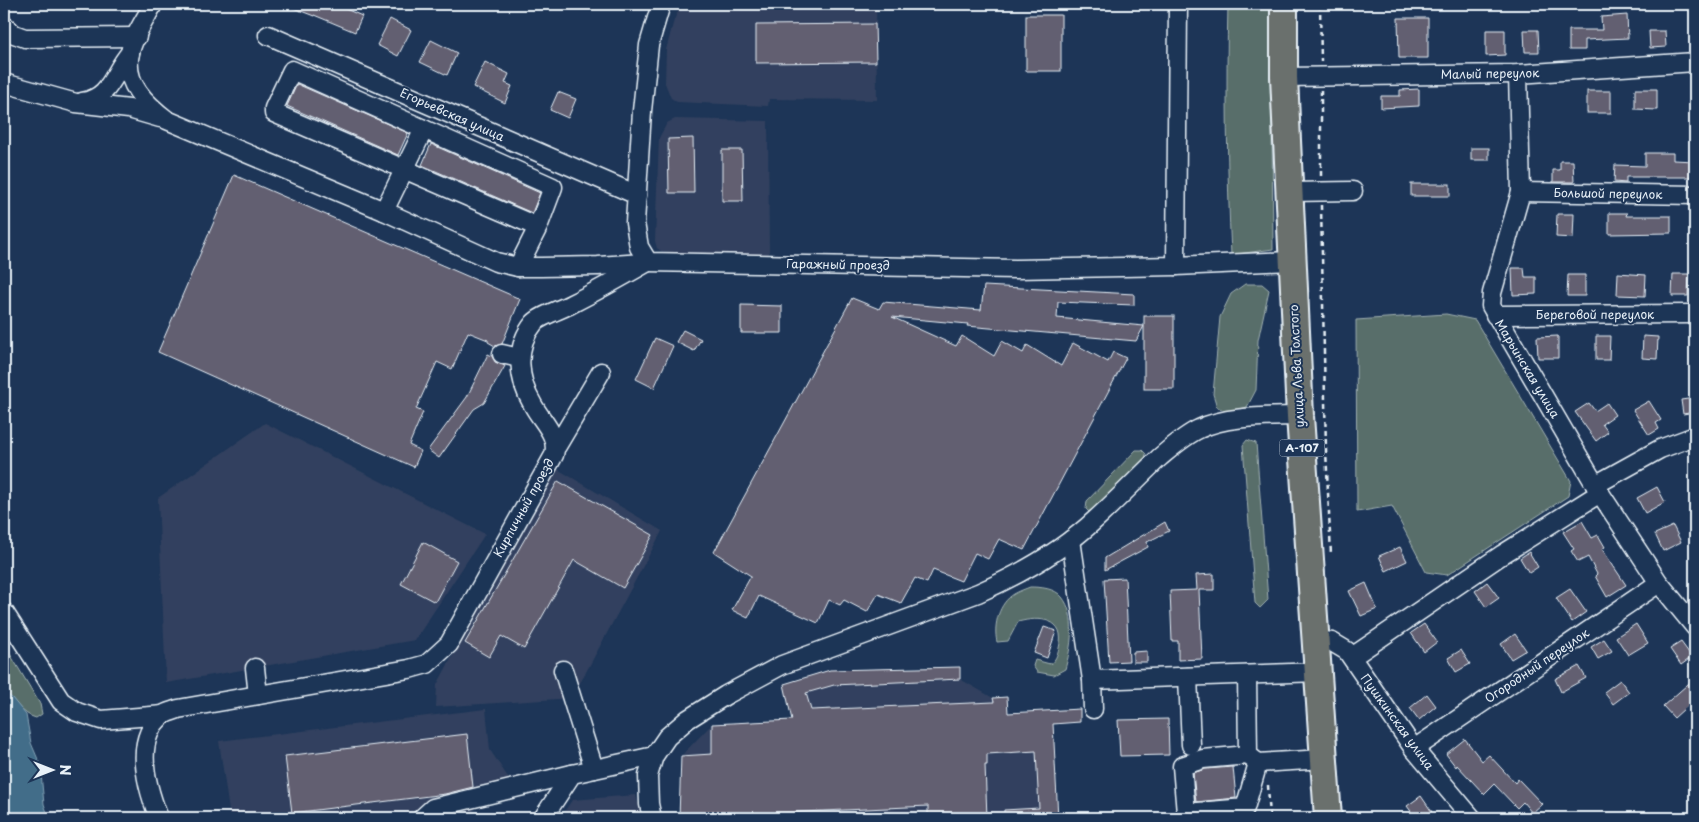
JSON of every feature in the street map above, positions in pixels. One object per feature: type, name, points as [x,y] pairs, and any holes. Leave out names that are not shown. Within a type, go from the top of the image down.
[{"type":"highway","name":"улица Льва Толстого","points":[[1284,4],[1284,77],[1300,416],[1328,818]]},
{"type":"street","points":[[76,103],[87,102],[108,89],[121,62],[133,45],[153,4]]},
{"type":"street","points":[[648,262],[638,247],[635,222],[642,111],[649,45],[661,4]]},
{"type":"street","points":[[1176,266],[1178,4]]},
{"type":"street","points":[[4,25],[14,34],[25,38],[133,45]]},
{"type":"street","name":"Егорьевская улица","points":[[268,35],[637,195]]},
{"type":"street","points":[[133,45],[129,68],[138,93],[148,105],[168,120]]},
{"type":"street","name":"Малый переулок","points":[[1284,77],[1518,74],[1695,62]]},
{"type":"street","points":[[518,267],[538,227],[553,187],[292,70],[274,108],[274,113],[538,227]]},
{"type":"street","name":"Марьинская улица","points":[[1518,74],[1521,192],[1492,293],[1491,306],[1598,489],[1659,582],[1693,621]]},
{"type":"street","points":[[4,83],[76,103],[129,109],[168,120]]},
{"type":"street","name":"Гаражный проезд","points":[[168,120],[496,262],[518,267],[598,266],[648,262],[1016,268],[1176,266],[1292,261]]},
{"type":"street","points":[[384,212],[424,129]]},
{"type":"street","points":[[1289,192],[1353,191]]},
{"type":"street","name":"Большой переулок","points":[[1521,192],[1695,195]]},
{"type":"street","name":"Кирпичный проезд","points":[[4,612],[61,701],[77,712],[101,720],[164,715],[178,709],[409,669],[427,664],[449,644],[554,455],[557,446],[550,430],[532,404],[520,372],[511,356],[522,344],[534,322],[581,299],[648,262]]},
{"type":"street","name":"Береговой переулок","points":[[1495,315],[1695,314]]},
{"type":"street","points":[[557,446],[601,372]]},
{"type":"street","points":[[652,818],[648,776],[654,756],[667,737],[688,719],[726,695],[782,665],[1009,580],[1043,560],[1096,520],[1177,443],[1199,428],[1243,419],[1300,416]]},
{"type":"street","points":[[1352,657],[1598,489],[1660,449],[1695,436]]},
{"type":"street","points":[[1071,540],[1092,680],[1093,709]]},
{"type":"street","name":"Огородный переулок","points":[[1414,749],[1659,582]]},
{"type":"street","name":"Пушкинская улица","points":[[1315,640],[1332,642],[1341,646],[1352,657],[1414,749],[1472,818]]},
{"type":"street","points":[[255,668],[258,695]]},
{"type":"street","points":[[563,670],[594,769]]},
{"type":"street","points":[[1092,680],[1318,672]]},
{"type":"street","points":[[1248,675],[1258,760],[1245,808],[1186,813],[1182,766],[1203,759],[1258,760],[1324,759]]},
{"type":"street","points":[[1188,677],[1191,746]]},
{"type":"street","points":[[159,818],[151,799],[146,776],[145,748],[150,731],[164,715]]},
{"type":"street","points":[[422,818],[433,808],[654,756]]},
{"type":"street","points":[[542,818],[572,774]]},
{"type":"path","points":[[1320,4],[1321,192],[1326,450],[1331,564]]},
{"type":"path","points":[[1258,760],[1270,818]]},
{"type":"shaded area","points":[[682,4],[876,4],[877,100],[769,99],[768,106],[677,102],[671,98],[665,83],[666,50],[674,20]]},
{"type":"shaded area","points":[[675,119],[768,121],[769,255],[667,252],[657,248],[655,241],[659,138],[667,123]]},
{"type":"shaded area","points":[[265,423],[485,534],[415,640],[166,683],[158,498]]},
{"type":"shaded area","points":[[554,467],[662,531],[572,698],[436,707],[437,685]]},
{"type":"shaded area","points":[[960,667],[960,679],[993,698],[1007,697],[1008,713],[1053,711],[1053,738],[1037,767],[1040,818],[679,818],[681,756],[712,724],[792,720],[783,684],[830,670]]},
{"type":"shaded area","points":[[4,692],[12,698],[26,715],[31,743],[40,764],[44,804],[49,818],[12,818],[4,813]]},
{"type":"shaded area","points":[[486,709],[490,750],[521,797],[477,804],[470,818],[230,818],[219,741]]},
{"type":"shaded area","points":[[636,795],[642,818],[560,818],[572,800]]},
{"type":"green space","points":[[1228,4],[1271,4],[1273,249],[1231,255],[1227,130]]},
{"type":"green space","points":[[1245,284],[1262,284],[1269,290],[1258,340],[1256,390],[1247,407],[1230,413],[1217,407],[1213,394],[1220,317],[1231,294]]},
{"type":"green space","points":[[1446,314],[1475,320],[1571,481],[1568,496],[1447,575],[1426,572],[1392,506],[1357,512],[1356,320]]},
{"type":"green space","points":[[1247,440],[1256,443],[1268,600],[1260,608],[1255,603],[1243,445]]},
{"type":"green space","points":[[1136,450],[1142,450],[1146,454],[1145,459],[1097,512],[1089,512],[1086,509],[1087,501]]},
{"type":"green space","points":[[1030,587],[1047,589],[1059,594],[1067,604],[1070,613],[1071,642],[1065,669],[1054,675],[1037,672],[1033,666],[1035,660],[1050,664],[1054,661],[1059,648],[1060,638],[1059,630],[1055,625],[1034,619],[1018,622],[1008,641],[997,642],[998,615],[1004,603],[1014,594]]},
{"type":"green space","points":[[4,644],[40,704],[42,714],[36,718],[26,714],[4,691]]},
{"type":"building","points":[[283,4],[334,4],[362,16],[355,32]]},
{"type":"building","points":[[1026,15],[1061,15],[1061,71],[1026,71]]},
{"type":"building","points":[[1627,15],[1628,38],[1585,40],[1585,50],[1569,50],[1569,30],[1602,30],[1601,17]]},
{"type":"building","points":[[1398,18],[1428,18],[1428,58],[1399,58]]},
{"type":"building","points":[[390,19],[411,30],[398,56],[377,45]]},
{"type":"building","points":[[875,24],[876,62],[756,63],[756,25]]},
{"type":"building","points":[[1486,30],[1505,30],[1505,55],[1486,56]]},
{"type":"building","points":[[1524,30],[1538,30],[1539,52],[1525,52]]},
{"type":"building","points":[[1649,31],[1665,31],[1666,47],[1650,48]]},
{"type":"building","points":[[431,40],[457,53],[447,75],[420,62]]},
{"type":"building","points":[[485,62],[509,74],[505,83],[512,86],[505,103],[473,87]]},
{"type":"building","points":[[297,84],[408,133],[398,155],[287,106]]},
{"type":"building","points":[[1419,89],[1419,106],[1381,108],[1381,96],[1400,96],[1400,90]]},
{"type":"building","points":[[1635,89],[1657,89],[1657,110],[1635,109]]},
{"type":"building","points":[[1587,91],[1611,91],[1611,113],[1587,113]]},
{"type":"building","points":[[558,92],[576,99],[568,118],[550,110]]},
{"type":"building","points":[[693,138],[694,193],[669,193],[668,139]]},
{"type":"building","points":[[431,144],[540,193],[532,213],[422,165]]},
{"type":"building","points":[[1471,148],[1489,148],[1489,160],[1471,160]]},
{"type":"building","points":[[722,150],[742,150],[743,201],[722,201]]},
{"type":"building","points":[[1645,153],[1673,153],[1673,160],[1695,161],[1695,177],[1626,177],[1626,183],[1614,182],[1615,165],[1645,166]]},
{"type":"building","points":[[1560,161],[1573,161],[1574,182],[1553,182],[1553,170],[1560,170]]},
{"type":"building","points":[[234,175],[520,299],[502,344],[495,346],[488,342],[488,340],[468,332],[452,369],[437,362],[416,409],[423,412],[409,445],[421,451],[414,467],[158,352]]},
{"type":"building","points":[[1411,184],[1450,184],[1450,196],[1411,196]]},
{"type":"building","points":[[1609,213],[1627,213],[1626,216],[1671,216],[1671,233],[1609,234]]},
{"type":"building","points":[[1557,214],[1574,214],[1573,238],[1556,237]]},
{"type":"building","points":[[1512,268],[1524,268],[1525,277],[1536,277],[1536,294],[1513,295]]},
{"type":"building","points":[[1618,273],[1646,275],[1645,296],[1617,295]]},
{"type":"building","points":[[1673,274],[1689,274],[1688,296],[1672,296]]},
{"type":"building","points":[[1568,275],[1585,275],[1585,296],[1567,296]]},
{"type":"building","points":[[984,286],[1134,294],[1134,305],[1058,302],[1057,318],[1144,326],[1136,341],[967,326],[968,324],[892,317],[956,346],[962,336],[994,356],[1002,341],[1023,353],[1027,345],[1061,366],[1073,343],[1108,362],[1113,352],[1126,358],[1024,550],[999,539],[988,559],[975,553],[961,581],[933,570],[927,583],[915,578],[901,603],[878,594],[867,612],[844,600],[840,605],[829,600],[818,623],[759,596],[748,618],[732,610],[751,576],[714,552],[852,298],[879,309],[883,302],[981,310]]},
{"type":"building","points":[[741,305],[782,306],[782,333],[741,333]]},
{"type":"building","points":[[1144,316],[1174,316],[1174,389],[1144,389]]},
{"type":"building","points":[[683,330],[701,339],[694,351],[676,342]]},
{"type":"building","points":[[1558,336],[1558,358],[1538,358],[1537,337]]},
{"type":"building","points":[[1596,336],[1610,336],[1609,360],[1596,360]]},
{"type":"building","points":[[1643,336],[1658,337],[1657,359],[1642,358]]},
{"type":"building","points":[[655,338],[673,346],[654,388],[636,379]]},
{"type":"building","points":[[488,354],[492,356],[495,362],[505,366],[484,403],[474,409],[439,458],[428,450],[467,397]]},
{"type":"building","points":[[1695,398],[1695,412],[1683,414],[1681,400]]},
{"type":"building","points":[[1649,401],[1661,420],[1656,423],[1659,429],[1649,435],[1633,410]]},
{"type":"building","points":[[1589,403],[1595,411],[1607,403],[1615,415],[1602,424],[1608,432],[1596,441],[1575,412]]},
{"type":"building","points":[[558,481],[653,535],[623,588],[574,560],[524,649],[501,636],[489,657],[465,643]]},
{"type":"building","points":[[1657,487],[1665,502],[1645,513],[1637,498]]},
{"type":"building","points":[[1582,521],[1592,538],[1598,535],[1605,547],[1602,549],[1626,585],[1607,597],[1595,576],[1597,574],[1588,557],[1578,562],[1571,551],[1574,549],[1563,532]]},
{"type":"building","points":[[1165,522],[1169,531],[1147,542],[1148,547],[1105,570],[1105,558]]},
{"type":"building","points":[[1673,526],[1681,542],[1663,551],[1655,534]]},
{"type":"building","points":[[423,542],[457,561],[435,602],[401,584]]},
{"type":"building","points":[[1400,547],[1407,561],[1386,571],[1379,556]]},
{"type":"building","points":[[1529,552],[1538,567],[1529,573],[1520,558]]},
{"type":"building","points":[[1214,574],[1214,590],[1199,590],[1202,659],[1178,660],[1178,641],[1172,641],[1170,591],[1197,590],[1196,575]]},
{"type":"building","points":[[1125,578],[1129,661],[1109,662],[1104,579]]},
{"type":"building","points":[[1487,582],[1499,598],[1486,607],[1475,591]]},
{"type":"building","points":[[1366,583],[1377,609],[1361,616],[1349,591]]},
{"type":"building","points":[[1570,589],[1586,612],[1572,622],[1556,598]]},
{"type":"building","points":[[1424,624],[1437,642],[1424,652],[1411,633]]},
{"type":"building","points":[[1636,624],[1648,643],[1628,655],[1616,637]]},
{"type":"building","points":[[1044,627],[1056,631],[1047,658],[1034,653]]},
{"type":"building","points":[[1515,634],[1526,650],[1511,659],[1501,644]]},
{"type":"building","points":[[1604,639],[1612,651],[1598,659],[1591,647]]},
{"type":"building","points":[[1681,642],[1692,657],[1681,665],[1670,649]]},
{"type":"building","points":[[1461,650],[1470,664],[1456,672],[1448,658]]},
{"type":"building","points":[[1147,651],[1147,662],[1133,662],[1133,652]]},
{"type":"building","points":[[1579,666],[1586,678],[1561,692],[1555,679]]},
{"type":"building","points":[[960,667],[960,679],[834,685],[806,693],[811,710],[994,702],[993,698],[1007,697],[1008,713],[1080,709],[1080,722],[1053,724],[1058,818],[1004,818],[1004,810],[1039,808],[1036,751],[987,754],[987,765],[985,765],[987,818],[928,818],[928,806],[679,818],[681,756],[712,754],[712,724],[792,720],[784,684],[830,670]]},
{"type":"building","points":[[1695,678],[1695,699],[1674,718],[1663,706]]},
{"type":"building","points":[[1620,680],[1629,692],[1613,704],[1604,692]]},
{"type":"building","points":[[1427,694],[1436,706],[1419,720],[1410,708]]},
{"type":"building","points":[[1168,719],[1169,755],[1120,756],[1118,720]]},
{"type":"building","points":[[467,734],[473,787],[445,794],[292,813],[285,756]]},
{"type":"building","points":[[1465,739],[1482,761],[1489,755],[1515,783],[1518,779],[1542,804],[1532,813],[1523,802],[1517,808],[1494,784],[1484,794],[1457,765],[1456,767],[1446,754]]},
{"type":"building","points":[[1233,767],[1236,798],[1196,802],[1193,773],[1205,769]]},
{"type":"building","points":[[1421,796],[1432,812],[1423,818],[1416,818],[1407,806]]}]
